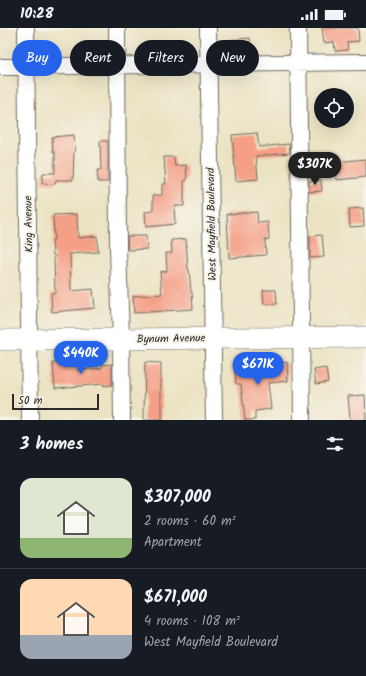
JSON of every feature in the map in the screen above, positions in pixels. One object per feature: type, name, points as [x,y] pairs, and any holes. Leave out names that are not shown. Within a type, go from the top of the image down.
[{"type":"main road","name":"Bynum Avenue","points":[[0,340],[366,337]]},
{"type":"street","name":"King Avenue","points":[[26,28],[26,40]]},
{"type":"street","points":[[117,28],[117,40]]},
{"type":"street","name":"West Mayfield Boulevard","points":[[208,28],[208,40]]},
{"type":"street","points":[[298,28],[302,420]]},
{"type":"street","points":[[259,63],[366,62]]},
{"type":"street","points":[[126,65],[206,64]]},
{"type":"street","points":[[0,67],[12,67]]},
{"type":"street","name":"King Avenue","points":[[26,76],[30,420]]},
{"type":"street","points":[[117,76],[118,248],[122,420]]},
{"type":"street","name":"West Mayfield Boulevard","points":[[208,76],[214,420]]},
{"type":"building","points":[[322,28],[358,28],[359,41],[347,42],[348,50],[335,51],[334,42],[324,43]]},
{"type":"building","points":[[250,38],[250,40],[228,40]]},
{"type":"building","points":[[257,133],[259,147],[289,144],[290,153],[256,156],[258,179],[236,181],[232,135]]},
{"type":"building","points":[[74,135],[75,150],[73,180],[56,180],[55,184],[42,183],[43,173],[55,173],[55,152],[53,152],[52,137]]},
{"type":"building","points":[[100,141],[108,141],[108,182],[98,182],[97,170],[101,170]]},
{"type":"building","points":[[164,157],[174,157],[175,166],[186,165],[187,180],[184,181],[184,206],[174,206],[175,224],[146,227],[145,212],[153,211],[153,195],[162,195],[162,184],[166,184]]},
{"type":"building","points":[[366,159],[366,177],[337,180],[335,162]]},
{"type":"building","points":[[321,180],[322,191],[309,192],[309,181]]},
{"type":"building","points":[[363,208],[364,226],[350,227],[349,209]]},
{"type":"building","points":[[257,212],[258,223],[268,222],[269,239],[265,240],[266,255],[229,258],[227,214]]},
{"type":"building","points":[[77,214],[78,238],[97,236],[98,252],[70,254],[71,291],[93,289],[95,308],[52,312],[51,293],[55,293],[52,240],[54,240],[53,215]]},
{"type":"building","points":[[322,235],[324,257],[310,258],[310,236]]},
{"type":"building","points":[[127,236],[146,236],[147,249],[128,250]]},
{"type":"building","points":[[186,239],[193,309],[134,313],[133,296],[162,294],[160,272],[167,271],[166,253],[172,253],[171,240]]},
{"type":"building","points":[[263,290],[276,290],[277,304],[264,304]]},
{"type":"building","points":[[78,362],[78,370],[102,368],[102,365],[112,364],[112,385],[104,386],[104,384],[55,388],[53,363]]},
{"type":"building","points":[[145,362],[161,363],[162,420],[144,420]]},
{"type":"building","points":[[250,362],[250,372],[273,371],[273,363],[287,362],[288,381],[268,383],[271,409],[255,411],[255,420],[245,420],[241,384],[236,384],[234,363]]},
{"type":"building","points":[[326,368],[328,382],[316,384],[314,370]]},
{"type":"building","points":[[365,395],[366,420],[350,420],[348,396]]}]
